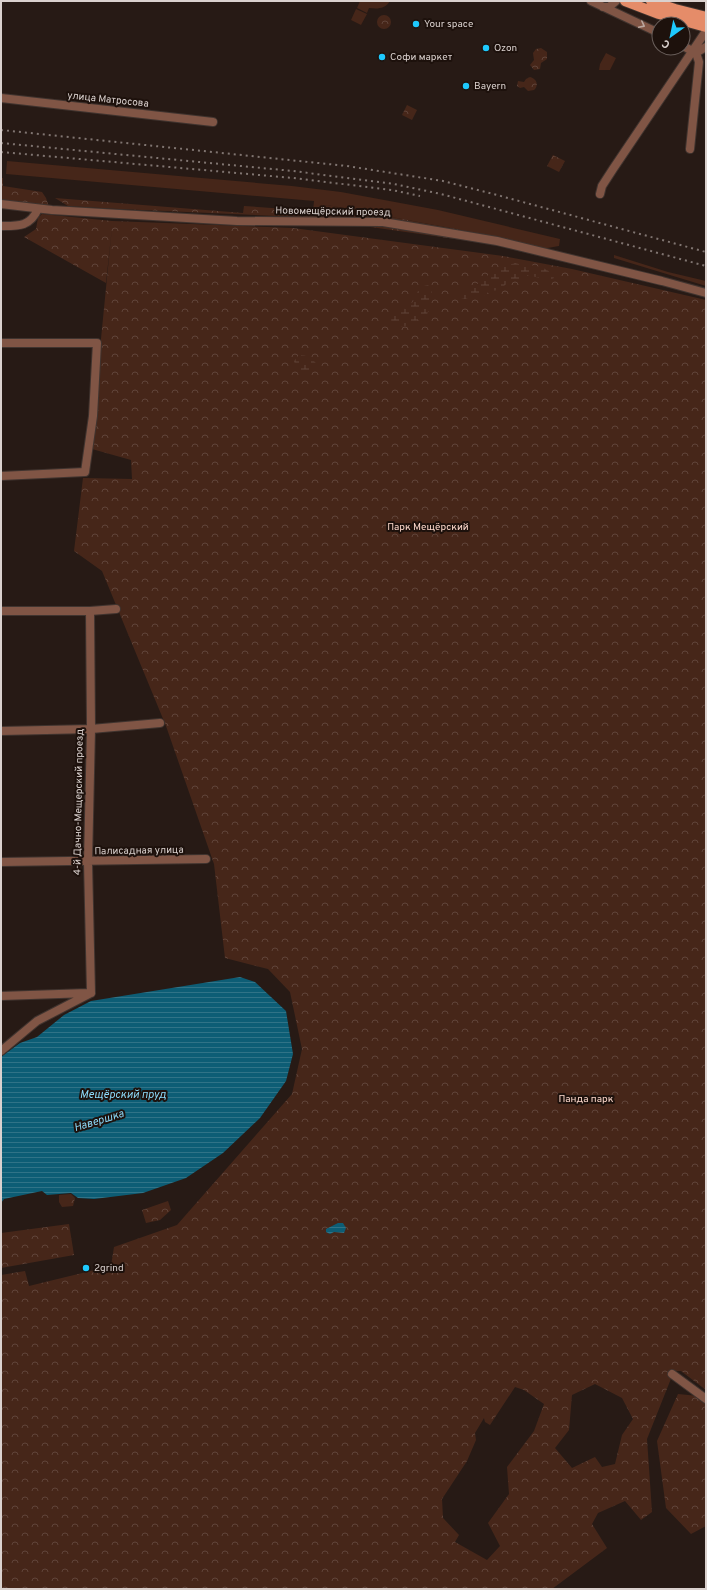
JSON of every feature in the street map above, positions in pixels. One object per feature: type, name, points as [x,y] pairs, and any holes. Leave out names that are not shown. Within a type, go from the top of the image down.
[{"type":"main road","points":[[625,1],[659,14],[706,27]]},
{"type":"main road","points":[[651,1],[706,17]]},
{"type":"street","points":[[591,1],[651,29]]},
{"type":"street","points":[[603,7],[609,7],[616,1]]},
{"type":"street","points":[[600,194],[606,179],[706,31]]},
{"type":"street","points":[[692,50],[699,51],[706,47]]},
{"type":"street","points":[[690,148],[699,65],[698,56],[692,50]]},
{"type":"street","points":[[684,56],[685,61]]},
{"type":"street","name":"улица Матросова","points":[[1,98],[213,122]]},
{"type":"street","name":"Новомещёрский проезд","points":[[1,204],[38,209],[237,221],[383,222],[497,241],[706,293]]},
{"type":"street","points":[[1,226],[12,226],[31,221],[38,209]]},
{"type":"street","points":[[1,342],[97,343],[93,416],[85,472],[1,476]]},
{"type":"street","points":[[1,611],[90,611],[116,609]]},
{"type":"street","name":"4-й Дачно-Мещерский проезд","points":[[90,611],[91,729],[88,862],[91,993]]},
{"type":"street","points":[[1,731],[91,729],[160,723]]},
{"type":"street","name":"Палисадная улица","points":[[1,862],[88,862],[206,859]]},
{"type":"street","points":[[1,996],[91,993]]},
{"type":"street","points":[[1,1050],[37,1021],[91,993]]},
{"type":"street","points":[[672,1374],[706,1398]]},
{"type":"green space","points":[[360,1],[390,1],[386,6],[381,8],[369,8],[367,13],[357,8]]},
{"type":"green space","points":[[356,9],[367,14],[361,25],[351,20]]},
{"type":"green space","points":[[384,15],[389,17],[391,22],[389,27],[384,29],[379,27],[377,22],[379,17]]},
{"type":"green space","points":[[541,48],[547,52],[547,59],[541,63],[540,69],[534,70],[530,65],[534,60],[533,53],[536,49]]},
{"type":"green space","points":[[606,53],[616,58],[610,70],[599,70],[600,64]]},
{"type":"green space","points":[[530,77],[536,82],[534,90],[528,91],[524,87],[520,88],[517,86],[518,81],[524,82]]},
{"type":"green space","points":[[407,105],[417,110],[412,120],[402,115]]},
{"type":"green space","points":[[553,155],[565,161],[559,172],[547,166]]},
{"type":"green space","points":[[7,161],[292,186],[341,192],[438,210],[560,239],[559,246],[542,249],[512,247],[509,239],[327,205],[313,211],[314,201],[6,174]]},
{"type":"green space","points":[[1,178],[3,178],[3,186],[42,192],[49,207],[1,199]]},
{"type":"green space","points":[[55,198],[243,213],[244,206],[313,211],[327,205],[509,239],[512,247],[300,217],[68,206]]},
{"type":"green space","name":"Парк Мещёрский","points":[[42,214],[112,221],[293,228],[503,256],[572,269],[706,300],[706,1390],[681,1371],[674,1371],[647,1439],[652,1512],[641,1520],[625,1501],[598,1513],[592,1524],[607,1548],[552,1589],[1,1589],[1,1275],[25,1271],[29,1286],[111,1266],[114,1247],[177,1225],[292,1094],[302,1049],[290,992],[268,969],[225,958],[214,864],[166,726],[102,571],[74,551],[83,478],[132,479],[131,460],[92,449],[112,227],[106,283],[24,237],[36,229],[38,218]],"holes":[[[595,1384],[622,1398],[633,1419],[622,1435],[615,1464],[602,1467],[595,1457],[572,1468],[555,1448],[569,1430],[572,1395]],[[515,1387],[524,1390],[544,1404],[534,1431],[507,1467],[509,1494],[488,1523],[500,1546],[487,1560],[455,1542],[459,1535],[443,1518],[442,1499],[467,1461],[476,1440],[475,1433],[484,1418],[485,1422],[490,1425]]]},
{"type":"green space","points":[[614,255],[668,272],[706,281],[706,286],[614,258]]},
{"type":"green space","points":[[516,263],[524,266],[532,265],[541,267],[549,271],[554,278],[550,280],[526,275],[519,279],[510,280],[500,290],[490,291],[483,296],[474,296],[465,299],[458,295],[462,287],[476,285],[497,268]]},
{"type":"green space","points":[[428,285],[432,292],[432,296],[427,315],[419,318],[413,325],[395,327],[391,319],[396,311],[405,308],[412,303],[420,287]]},
{"type":"green space","points":[[299,355],[307,356],[313,360],[317,364],[316,369],[305,373],[296,367],[294,361]]},
{"type":"green space","points":[[71,1194],[75,1198],[73,1206],[62,1207],[59,1202],[59,1195]]},
{"type":"green space","points":[[168,1201],[171,1210],[160,1220],[146,1223],[142,1210]]},
{"type":"green space","points":[[69,1224],[74,1255],[1,1268],[1,1233]]},
{"type":"green space","points":[[678,1394],[698,1396],[706,1402],[706,1526],[691,1534],[666,1508],[657,1441]]},
{"type":"water","name":"Мещёрский пруд","points":[[240,977],[255,982],[286,1011],[293,1054],[286,1081],[260,1118],[223,1153],[186,1178],[143,1193],[94,1199],[78,1198],[71,1193],[47,1195],[42,1191],[4,1199],[1,1203],[1,1057],[20,1043],[37,1037],[64,1015],[91,1001]]},
{"type":"water","points":[[338,1223],[343,1223],[346,1228],[344,1233],[334,1232],[330,1234],[326,1232],[326,1229]]},
{"type":"railway","points":[[1,130],[347,166],[443,181],[706,252]]},
{"type":"railway","points":[[1,143],[293,171],[394,184],[441,194],[706,266]]},
{"type":"railway","points":[[1,152],[293,178],[392,190],[420,196]]},
{"type":"place","name":"Your space","points":[[416,24]]},
{"type":"place","name":"Ozon","points":[[486,48]]},
{"type":"place","name":"Софи маркет","points":[[382,57]]},
{"type":"place","name":"Bayern","points":[[466,86]]},
{"type":"place","name":"2grind","points":[[86,1268]]},
{"type":"park label","name":"Панда парк","points":[[586,1099]]},
{"type":"water label","name":"Навершка","points":[[99,1121]]}]
